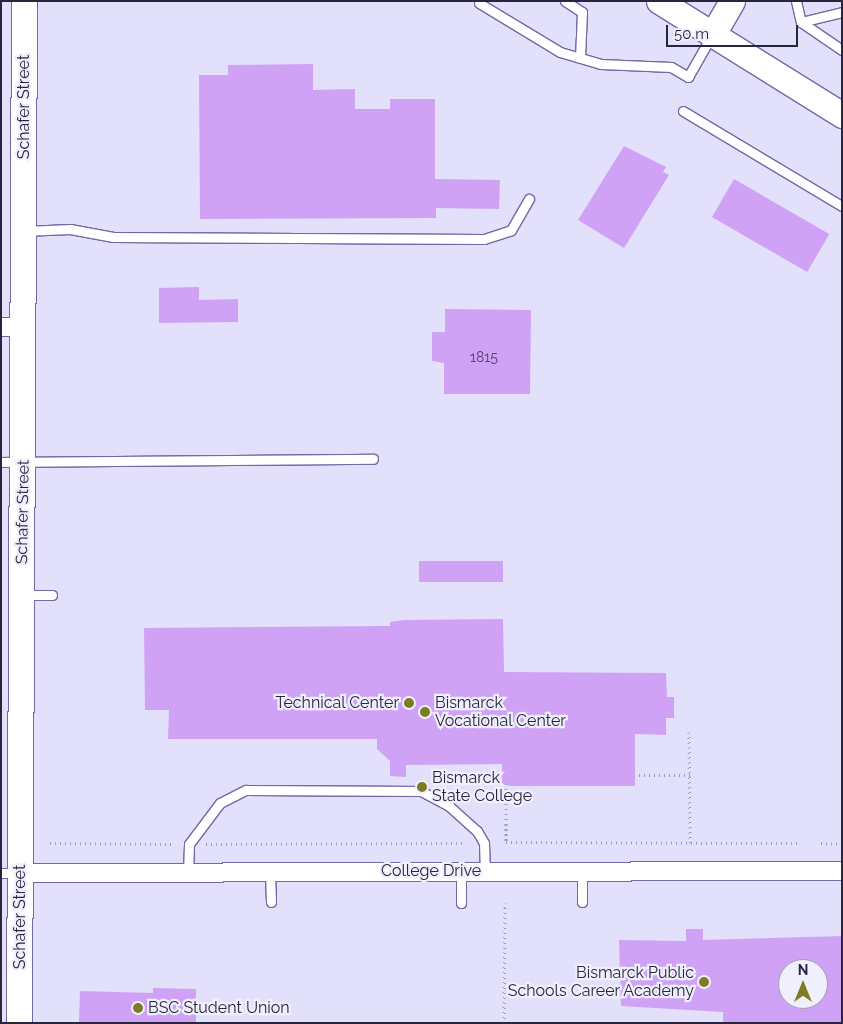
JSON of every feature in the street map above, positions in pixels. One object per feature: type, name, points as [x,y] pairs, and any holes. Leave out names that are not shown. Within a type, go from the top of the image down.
[{"type":"street","name":"Schafer Street","points":[[19,1023],[11,873],[22,595],[12,462],[13,327],[24,231],[24,1]]},
{"type":"street","points":[[660,1],[842,115]]},
{"type":"street","points":[[713,34],[732,1]]},
{"type":"street","name":"College Drive","points":[[11,873],[842,871]]},
{"type":"lane","points":[[566,1],[582,12],[580,58]]},
{"type":"lane","points":[[796,1],[801,22],[842,50]]},
{"type":"lane","points":[[479,3],[560,52],[601,64],[671,67],[688,77],[713,34]]},
{"type":"lane","points":[[801,22],[842,12]]},
{"type":"lane","points":[[683,111],[842,206]]},
{"type":"lane","points":[[24,231],[70,229],[113,237],[484,239],[511,230],[528,199]]},
{"type":"lane","points":[[12,462],[374,459]]},
{"type":"lane","points":[[22,595],[52,595]]},
{"type":"lane","points":[[188,872],[189,844],[220,803],[246,790],[420,791],[449,806],[477,832],[484,843],[485,871]]},
{"type":"lane","points":[[461,871],[461,903]]},
{"type":"lane","points":[[582,871],[582,902]]},
{"type":"lane","points":[[270,872],[271,902]]},
{"type":"path","points":[[689,732],[690,843]]},
{"type":"path","points":[[639,775],[690,775]]},
{"type":"path","points":[[506,784],[506,842],[797,843]]},
{"type":"path","points":[[50,843],[171,844]]},
{"type":"path","points":[[206,844],[465,843]]},
{"type":"path","points":[[821,843],[842,844]]},
{"type":"path","points":[[504,1023],[505,903]]},
{"type":"building","points":[[313,64],[313,90],[355,89],[355,109],[390,109],[390,99],[435,99],[435,179],[500,180],[499,209],[436,208],[436,218],[200,219],[199,75],[228,75],[228,65]]},
{"type":"building","points":[[624,146],[666,167],[663,172],[669,175],[624,248],[578,220]]},
{"type":"building","points":[[734,179],[829,234],[807,272],[712,217]]},
{"type":"building","points":[[199,287],[199,300],[238,299],[238,322],[159,323],[159,288]]},
{"type":"building","points":[[445,309],[531,310],[530,394],[444,394],[444,363],[432,361],[432,332],[445,332]]},
{"type":"building","points":[[419,561],[503,561],[503,582],[419,582]]},
{"type":"building","name":"Technical Center","points":[[503,619],[504,672],[666,673],[667,697],[674,697],[674,718],[666,718],[666,735],[635,734],[635,786],[511,786],[502,784],[502,764],[406,765],[406,777],[390,776],[390,761],[377,749],[377,739],[168,739],[169,710],[145,710],[144,628],[390,626],[390,622],[404,620]]},
{"type":"building","name":"Bismarck Public Schools Career Academy","points":[[686,929],[703,929],[703,940],[842,936],[842,1023],[723,1023],[723,1012],[621,1006],[619,940],[686,941]]},
{"type":"building","name":"BSC Student Union","points":[[153,988],[196,989],[196,1023],[79,1023],[80,991],[153,993]]},
{"type":"place","name":"Technical Center","points":[[409,703]]},
{"type":"place","name":"Bismarck Vocational Center","points":[[425,712]]},
{"type":"place","name":"Bismarck State College","points":[[422,787]]},
{"type":"place","name":"Bismarck Public Schools Career Academy","points":[[704,982]]},
{"type":"place","name":"BSC Student Union","points":[[138,1008]]}]
